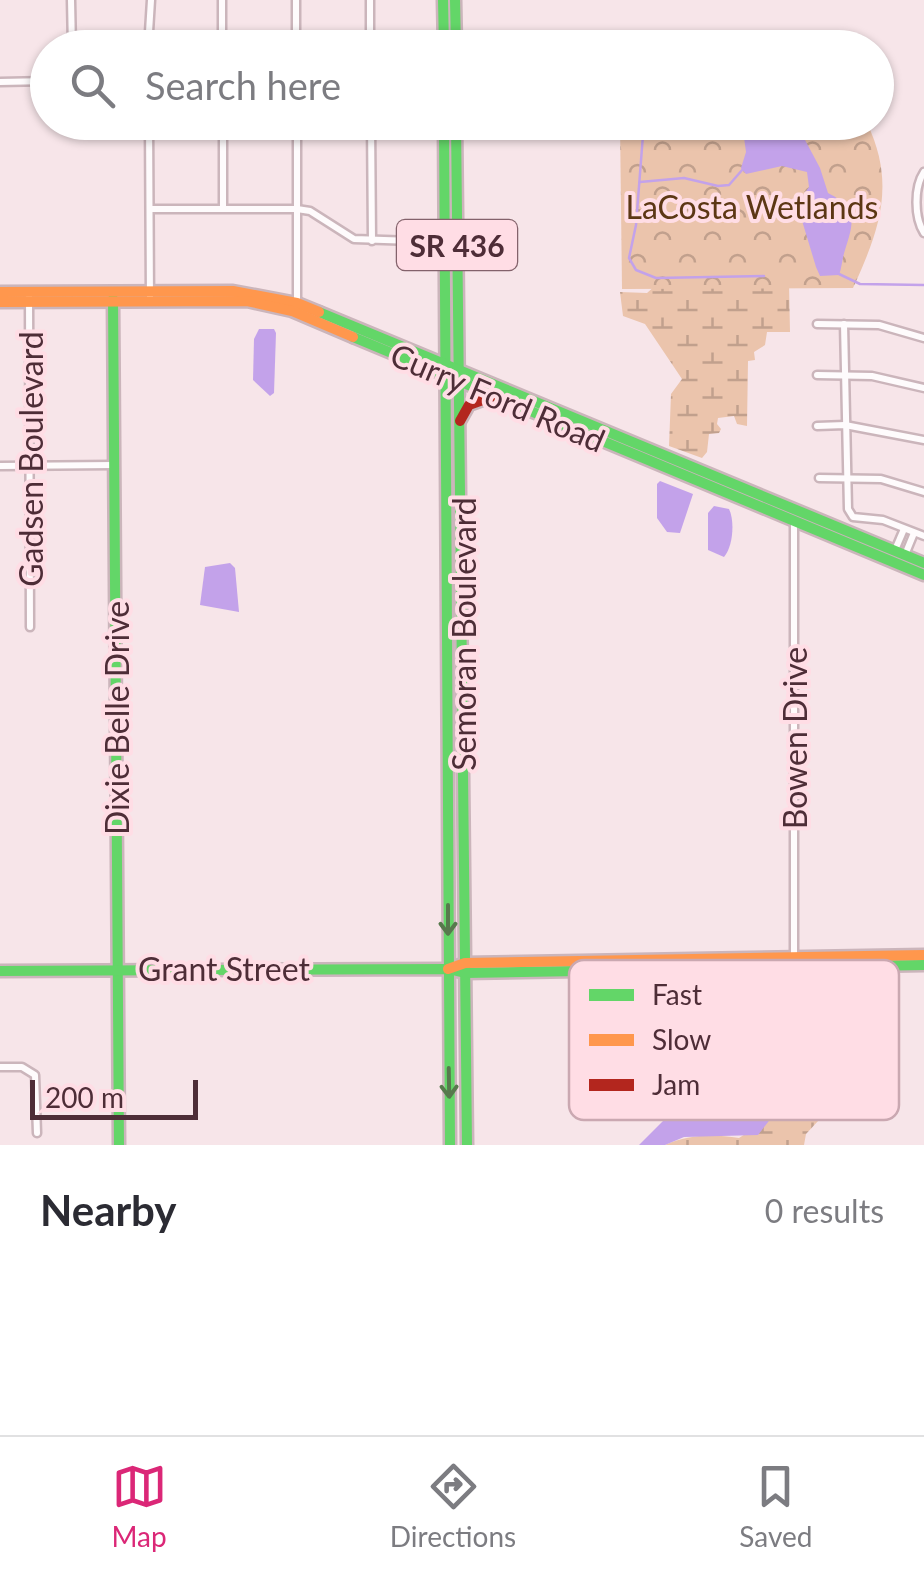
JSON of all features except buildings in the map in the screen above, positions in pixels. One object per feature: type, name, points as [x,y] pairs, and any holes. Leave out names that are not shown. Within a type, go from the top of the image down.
[{"type":"main road","points":[[443,0],[444,30]]},
{"type":"main road","points":[[455,0],[456,30]]},
{"type":"main road","name":"Semoran Boulevard","points":[[444,140],[450,1145]]},
{"type":"main road","name":"Semoran Boulevard","points":[[456,140],[467,1145]]},
{"type":"main road","name":"Curry Ford Road","points":[[150,296],[233,291],[298,303],[444,361],[794,515],[924,565]]},
{"type":"main road","name":"Curry Ford Road","points":[[0,292],[29,297],[150,296],[247,301],[301,314],[574,429],[710,473],[842,540],[901,557],[924,576]]},
{"type":"main road","name":"Dixie Belle Drive","points":[[113,296],[119,1145]]},
{"type":"main road","name":"Curry Ford Road","points":[[0,302],[29,297]]},
{"type":"main road","points":[[247,301],[259,299],[293,306],[298,303]]},
{"type":"main road","points":[[460,421],[475,401],[498,397]]},
{"type":"main road","points":[[445,585],[455,618],[462,620]]},
{"type":"main road","points":[[446,640],[456,651],[457,732],[464,742]]},
{"type":"main road","points":[[447,801],[453,819],[464,830]]},
{"type":"main road","name":"Grant Street","points":[[880,960],[924,955]]},
{"type":"main road","name":"Grant Street","points":[[899,964],[924,965]]},
{"type":"main road","name":"Grant Street","points":[[0,971],[569,965]]},
{"type":"street","points":[[72,0],[72,30]]},
{"type":"street","points":[[149,30],[150,0]]},
{"type":"street","points":[[222,0],[222,30]]},
{"type":"street","points":[[296,0],[296,30]]},
{"type":"street","points":[[370,0],[370,30]]},
{"type":"street","points":[[0,82],[30,81]]},
{"type":"street","points":[[148,140],[150,296]]},
{"type":"street","points":[[222,140],[223,208]]},
{"type":"street","points":[[297,140],[298,303]]},
{"type":"street","points":[[371,140],[372,242]]},
{"type":"street","points":[[924,172],[920,177],[917,215],[924,233]]},
{"type":"street","points":[[150,208],[298,208],[310,211],[354,239],[445,242]]},
{"type":"street","name":"Gadsen Boulevard","points":[[29,297],[30,627]]},
{"type":"street","points":[[817,324],[888,326],[924,338]]},
{"type":"street","points":[[844,324],[846,503],[852,517],[883,520],[924,536]]},
{"type":"street","points":[[817,375],[872,376],[924,388]]},
{"type":"street","points":[[817,426],[845,425],[924,440]]},
{"type":"street","points":[[0,466],[115,465]]},
{"type":"street","points":[[818,478],[881,479],[924,492]]},
{"type":"street","name":"Bowen Drive","points":[[794,515],[794,960]]},
{"type":"street","points":[[901,557],[904,529]]},
{"type":"street","points":[[901,557],[914,533]]},
{"type":"street","points":[[0,1068],[22,1068],[35,1075],[37,1133]]},
{"type":"green space","name":"LaCosta Wetlands","points":[[620,140],[874,140],[881,166],[881,206],[871,246],[853,288],[622,289]]},
{"type":"green space","points":[[789,283],[790,332],[767,332],[765,345],[754,352],[755,360],[748,361],[747,426],[737,424],[734,416],[718,418],[721,429],[709,434],[707,452],[702,458],[669,446],[671,394],[682,379],[645,324],[623,316],[620,292],[647,293],[657,284]]},
{"type":"green space","points":[[767,1120],[819,1120],[806,1134],[804,1145],[665,1145],[702,1136],[739,1138]]},
{"type":"shaded area","points":[[744,140],[805,140],[828,193],[845,204],[851,217],[839,275],[820,276],[816,267],[797,204],[809,187],[807,172],[782,166],[746,174],[741,168],[746,152]]},
{"type":"shaded area","points":[[259,329],[274,329],[276,333],[274,393],[270,396],[253,380],[254,339]]},
{"type":"shaded area","points":[[660,481],[693,494],[680,533],[667,532],[657,518]]},
{"type":"shaded area","points":[[714,506],[729,509],[731,514],[731,541],[724,557],[708,550],[708,513]]},
{"type":"shaded area","points":[[230,563],[235,568],[239,612],[200,605],[205,567]]},
{"type":"shaded area","points":[[664,1120],[770,1120],[758,1135],[684,1137],[665,1145],[639,1145]]},
{"type":"waterway","points":[[643,140],[636,225],[629,258],[636,270],[656,278],[764,276]]},
{"type":"waterway","points":[[640,182],[684,178],[729,185],[743,169]]},
{"type":"waterway","points":[[839,274],[860,284],[924,285]]},
{"type":"traffic: fast","points":[[443,0],[444,30]]},
{"type":"traffic: fast","points":[[455,0],[456,30]]},
{"type":"traffic: fast","points":[[444,140],[450,1145]]},
{"type":"traffic: fast","points":[[456,140],[467,1145]]},
{"type":"traffic: fast","points":[[113,299],[119,1145]]},
{"type":"traffic: fast","points":[[319,312],[924,563]]},
{"type":"traffic: fast","points":[[353,337],[924,575]]},
{"type":"traffic: fast","points":[[899,965],[924,965]]},
{"type":"traffic: fast","points":[[0,971],[569,971]]},
{"type":"traffic: slow","points":[[0,292],[233,291],[297,303],[319,312]]},
{"type":"traffic: slow","points":[[0,302],[247,301],[292,311],[353,337]]},
{"type":"traffic: slow","points":[[637,960],[924,955]]},
{"type":"traffic: slow","points":[[448,969],[465,963],[569,961]]},
{"type":"traffic: jam","points":[[460,421],[469,405],[491,397]]}]
